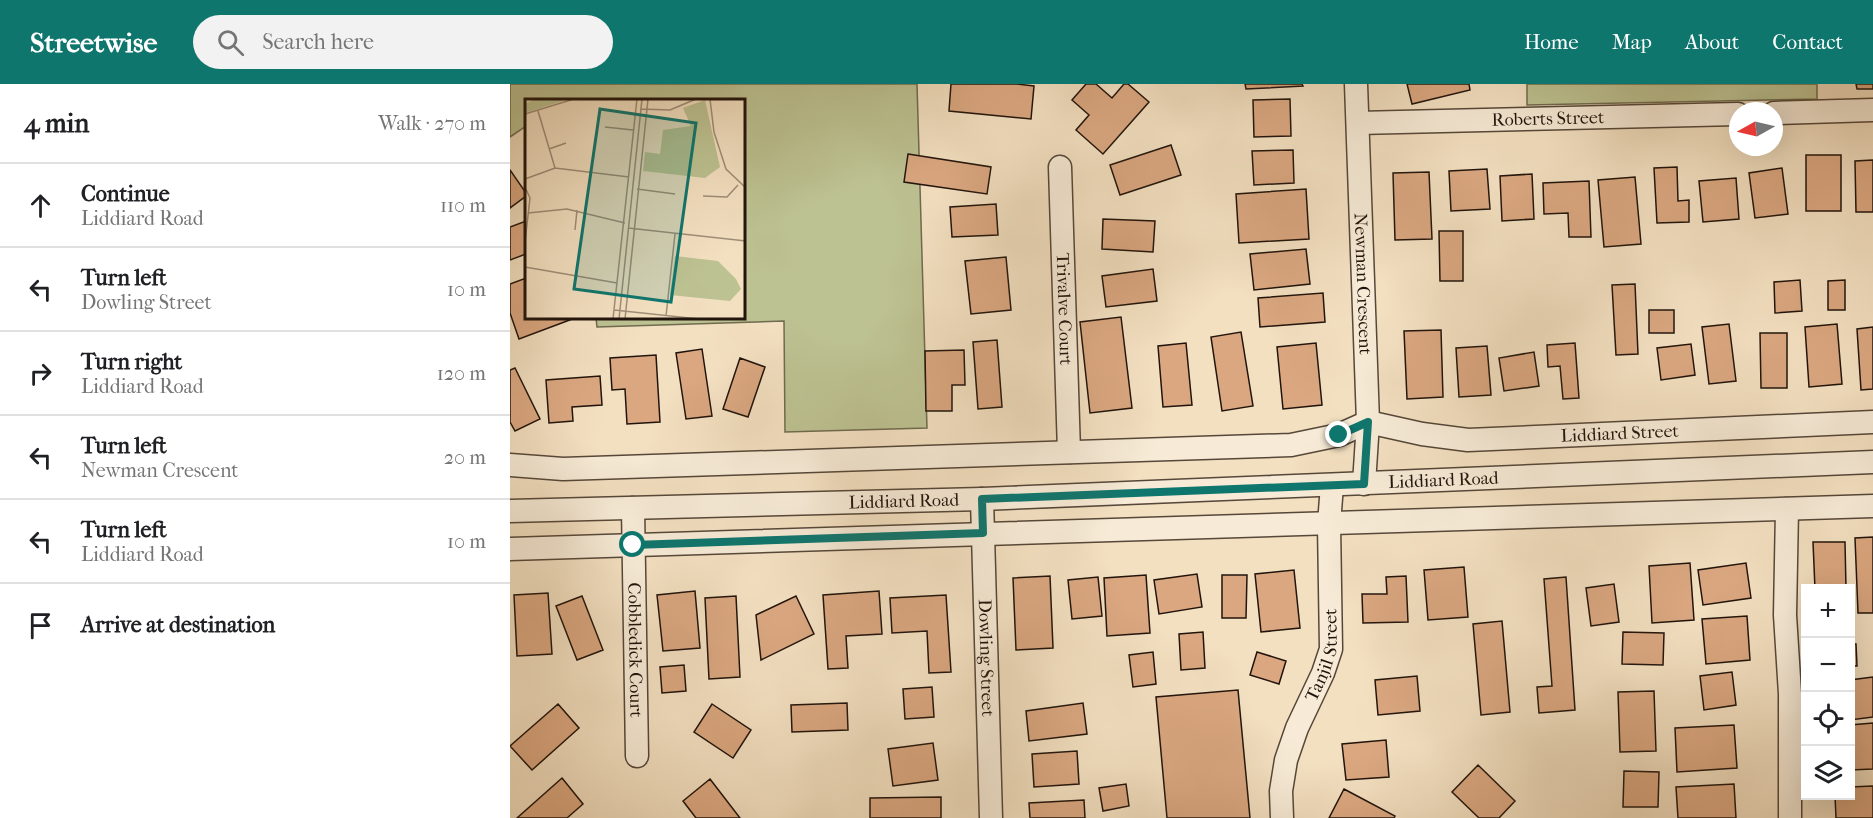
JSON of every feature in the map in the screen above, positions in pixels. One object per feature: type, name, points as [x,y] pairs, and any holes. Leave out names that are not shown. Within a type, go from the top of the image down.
[{"type":"street","name":"Newman Crescent","points":[[1356,84],[1368,422],[1364,484]]},
{"type":"street","points":[[1783,113],[1873,110]]},
{"type":"street","name":"Roberts Street","points":[[1358,123],[1729,114]]},
{"type":"street","name":"Trivalve Court","points":[[1060,167],[1069,452]]},
{"type":"street","points":[[510,465],[563,470],[1292,445],[1339,435],[1368,422]]},
{"type":"street","name":"Liddiard Street","points":[[1368,422],[1422,434],[1468,440],[1873,422]]},
{"type":"street","name":"Liddiard Road","points":[[510,512],[982,499],[1873,462]]},
{"type":"street","name":"Tanjil Street","points":[[1282,818],[1281,791],[1286,760],[1297,728],[1323,673],[1331,649],[1329,524],[1332,485]]},
{"type":"street","name":"Dowling Street","points":[[982,499],[991,818]]},
{"type":"street","name":"Liddiard Road","points":[[510,549],[1873,506]]},
{"type":"street","name":"Cobbledick Court","points":[[633,508],[637,756]]},
{"type":"street","points":[[1787,509],[1785,615],[1790,694],[1790,818]]},
{"type":"green space","points":[[510,84],[917,84],[927,428],[785,432],[784,321],[597,327],[596,320],[746,320],[746,99],[525,99],[525,127],[510,137]]},
{"type":"green space","points":[[1527,84],[1817,84],[1817,99],[1527,105]]},
{"type":"building","points":[[951,84],[1034,86],[1031,119],[949,111]]},
{"type":"building","points":[[1086,84],[1096,84],[1112,98],[1124,84],[1128,84],[1149,102],[1103,154],[1076,130],[1089,115],[1072,100]]},
{"type":"building","points":[[1245,84],[1302,84],[1303,86],[1246,89]]},
{"type":"building","points":[[1407,84],[1469,84],[1470,90],[1412,104]]},
{"type":"building","points":[[1856,84],[1873,84],[1873,89],[1857,89]]},
{"type":"building","points":[[1290,99],[1291,136],[1254,137],[1253,100]]},
{"type":"building","points":[[1171,145],[1181,175],[1120,195],[1110,165]]},
{"type":"building","points":[[1293,150],[1294,183],[1254,185],[1252,151]]},
{"type":"building","points":[[908,154],[991,167],[987,194],[904,182]]},
{"type":"building","points":[[1806,155],[1841,155],[1841,211],[1806,211]]},
{"type":"building","points":[[1873,160],[1873,212],[1856,212],[1855,161]]},
{"type":"building","points":[[1677,167],[1678,201],[1689,200],[1689,222],[1657,223],[1654,168]]},
{"type":"building","points":[[1782,168],[1788,214],[1755,218],[1749,173]]},
{"type":"building","points":[[1487,169],[1490,209],[1451,211],[1449,171]]},
{"type":"building","points":[[510,170],[525,192],[525,197],[510,208]]},
{"type":"building","points":[[1429,172],[1432,239],[1395,240],[1393,173]]},
{"type":"building","points":[[1532,174],[1534,219],[1502,221],[1500,176]]},
{"type":"building","points":[[1635,177],[1641,244],[1604,247],[1598,180]]},
{"type":"building","points":[[1736,178],[1739,219],[1703,222],[1699,181]]},
{"type":"building","points":[[1589,181],[1591,237],[1569,237],[1568,213],[1544,214],[1543,183]]},
{"type":"building","points":[[1306,189],[1309,239],[1239,243],[1236,194]]},
{"type":"building","points":[[996,204],[998,235],[952,237],[950,207]]},
{"type":"building","points":[[1103,219],[1155,221],[1153,252],[1102,249]]},
{"type":"building","points":[[525,221],[525,254],[510,260],[510,227]]},
{"type":"building","points":[[1439,231],[1463,231],[1463,281],[1440,281]]},
{"type":"building","points":[[1306,249],[1310,284],[1254,290],[1250,254]]},
{"type":"building","points":[[1006,257],[1011,310],[971,314],[965,261]]},
{"type":"building","points":[[1153,269],[1157,301],[1106,307],[1102,276]]},
{"type":"building","points":[[525,278],[525,320],[570,320],[519,339],[510,313],[510,284]]},
{"type":"building","points":[[1800,280],[1802,311],[1775,313],[1774,282]]},
{"type":"building","points":[[1845,280],[1845,310],[1828,310],[1828,281]]},
{"type":"building","points":[[1635,284],[1638,354],[1616,355],[1612,285]]},
{"type":"building","points":[[1323,293],[1325,322],[1260,327],[1258,298]]},
{"type":"building","points":[[1649,310],[1674,310],[1674,333],[1649,333]]},
{"type":"building","points":[[1121,317],[1132,408],[1090,413],[1080,322]]},
{"type":"building","points":[[1729,324],[1736,381],[1709,384],[1702,327]]},
{"type":"building","points":[[1837,324],[1842,384],[1809,387],[1805,327]]},
{"type":"building","points":[[1873,327],[1873,389],[1861,390],[1857,329]]},
{"type":"building","points":[[1441,330],[1443,397],[1407,399],[1404,331]]},
{"type":"building","points":[[1241,332],[1253,406],[1222,411],[1211,337]]},
{"type":"building","points":[[1760,333],[1787,333],[1787,388],[1761,388]]},
{"type":"building","points":[[997,340],[1002,407],[978,409],[973,342]]},
{"type":"building","points":[[1186,343],[1192,405],[1163,407],[1158,346]]},
{"type":"building","points":[[1316,343],[1322,405],[1283,409],[1277,347]]},
{"type":"building","points":[[1575,343],[1579,398],[1563,399],[1560,366],[1548,367],[1547,345]]},
{"type":"building","points":[[1691,344],[1695,375],[1661,380],[1657,348]]},
{"type":"building","points":[[1487,346],[1491,395],[1459,397],[1456,348]]},
{"type":"building","points":[[702,349],[712,416],[686,419],[676,353]]},
{"type":"building","points":[[964,350],[965,385],[952,385],[952,411],[926,411],[925,351]]},
{"type":"building","points":[[1534,352],[1539,386],[1504,391],[1499,358]]},
{"type":"building","points":[[656,355],[660,422],[627,424],[625,389],[612,390],[610,358]]},
{"type":"building","points":[[740,358],[765,367],[748,417],[723,409]]},
{"type":"building","points":[[515,368],[540,419],[515,431],[510,422],[510,370]]},
{"type":"building","points":[[600,376],[602,405],[572,407],[573,421],[549,423],[546,380]]},
{"type":"building","points":[[1873,537],[1873,613],[1858,613],[1855,538]]},
{"type":"building","points":[[1813,542],[1845,542],[1846,584],[1815,584]]},
{"type":"building","points":[[1690,563],[1694,620],[1652,623],[1649,566]]},
{"type":"building","points":[[1746,563],[1751,598],[1703,605],[1698,570]]},
{"type":"building","points":[[1464,567],[1468,617],[1428,620],[1424,570]]},
{"type":"building","points":[[1294,570],[1300,628],[1261,632],[1255,574]]},
{"type":"building","points":[[1197,574],[1202,607],[1159,614],[1154,580]]},
{"type":"building","points":[[1146,575],[1150,633],[1107,636],[1104,578]]},
{"type":"building","points":[[1222,575],[1247,575],[1246,618],[1222,618]]},
{"type":"building","points":[[1050,576],[1053,648],[1016,650],[1013,578]]},
{"type":"building","points":[[1406,576],[1408,622],[1363,623],[1362,594],[1387,594],[1386,577]]},
{"type":"building","points":[[1098,577],[1102,616],[1072,619],[1068,580]]},
{"type":"building","points":[[1566,577],[1575,710],[1539,713],[1537,687],[1552,686],[1544,579]]},
{"type":"building","points":[[1614,584],[1619,622],[1591,626],[1586,588]]},
{"type":"building","points":[[695,591],[700,648],[663,651],[657,595]]},
{"type":"building","points":[[879,591],[882,634],[846,636],[848,668],[828,669],[823,595]]},
{"type":"building","points":[[548,593],[552,654],[517,656],[514,595]]},
{"type":"building","points":[[946,595],[951,672],[929,673],[927,631],[892,633],[890,598]]},
{"type":"building","points":[[582,596],[603,650],[577,660],[556,606]]},
{"type":"building","points":[[736,596],[740,677],[709,679],[705,598]]},
{"type":"building","points":[[796,596],[814,634],[761,660],[756,615]]},
{"type":"building","points":[[1747,616],[1750,660],[1706,664],[1702,619]]},
{"type":"building","points":[[1502,621],[1510,712],[1481,715],[1473,624]]},
{"type":"building","points":[[1203,632],[1205,668],[1181,670],[1179,634]]},
{"type":"building","points":[[1623,632],[1664,633],[1663,665],[1622,664]]},
{"type":"building","points":[[1855,644],[1856,644],[1857,666],[1855,666]]},
{"type":"building","points":[[1153,652],[1156,684],[1133,687],[1129,655]]},
{"type":"building","points":[[1257,652],[1286,661],[1279,684],[1250,675]]},
{"type":"building","points":[[684,665],[686,691],[662,693],[660,667]]},
{"type":"building","points":[[1732,672],[1736,705],[1704,710],[1700,676]]},
{"type":"building","points":[[1417,676],[1420,711],[1378,715],[1375,680]]},
{"type":"building","points":[[1873,677],[1873,717],[1855,719],[1855,679]]},
{"type":"building","points":[[932,687],[934,717],[905,719],[903,689]]},
{"type":"building","points":[[1238,690],[1250,818],[1167,818],[1156,697]]},
{"type":"building","points":[[1654,691],[1656,751],[1620,752],[1618,692]]},
{"type":"building","points":[[847,703],[848,730],[792,732],[791,705]]},
{"type":"building","points":[[1083,703],[1087,734],[1029,741],[1026,711]]},
{"type":"building","points":[[558,704],[579,728],[532,770],[510,746]]},
{"type":"building","points":[[712,704],[751,730],[733,758],[694,732]]},
{"type":"building","points":[[1873,723],[1873,769],[1855,770],[1855,725]]},
{"type":"building","points":[[1734,725],[1737,768],[1677,772],[1675,728]]},
{"type":"building","points":[[1386,740],[1389,777],[1346,780],[1342,744]]},
{"type":"building","points":[[933,743],[938,780],[893,786],[888,749]]},
{"type":"building","points":[[1077,751],[1079,784],[1034,787],[1032,754]]},
{"type":"building","points":[[1478,765],[1515,801],[1499,818],[1479,818],[1452,792]]},
{"type":"building","points":[[1624,771],[1659,772],[1658,807],[1623,807]]},
{"type":"building","points":[[562,778],[583,804],[567,818],[517,818]]},
{"type":"building","points":[[710,779],[740,818],[696,818],[683,801]]},
{"type":"building","points":[[1126,784],[1129,806],[1103,811],[1099,788]]},
{"type":"building","points":[[1734,784],[1736,818],[1678,818],[1676,787]]},
{"type":"building","points":[[1873,786],[1873,818],[1836,818],[1835,800],[1855,800],[1855,787]]},
{"type":"building","points":[[1344,789],[1395,816],[1394,818],[1329,818]]},
{"type":"building","points":[[941,797],[941,818],[870,818],[870,798]]},
{"type":"building","points":[[1084,800],[1085,818],[1030,818],[1029,803]]},
{"type":"route","points":[[633,545],[983,533],[982,499],[1364,484],[1368,422],[1339,435]]}]
